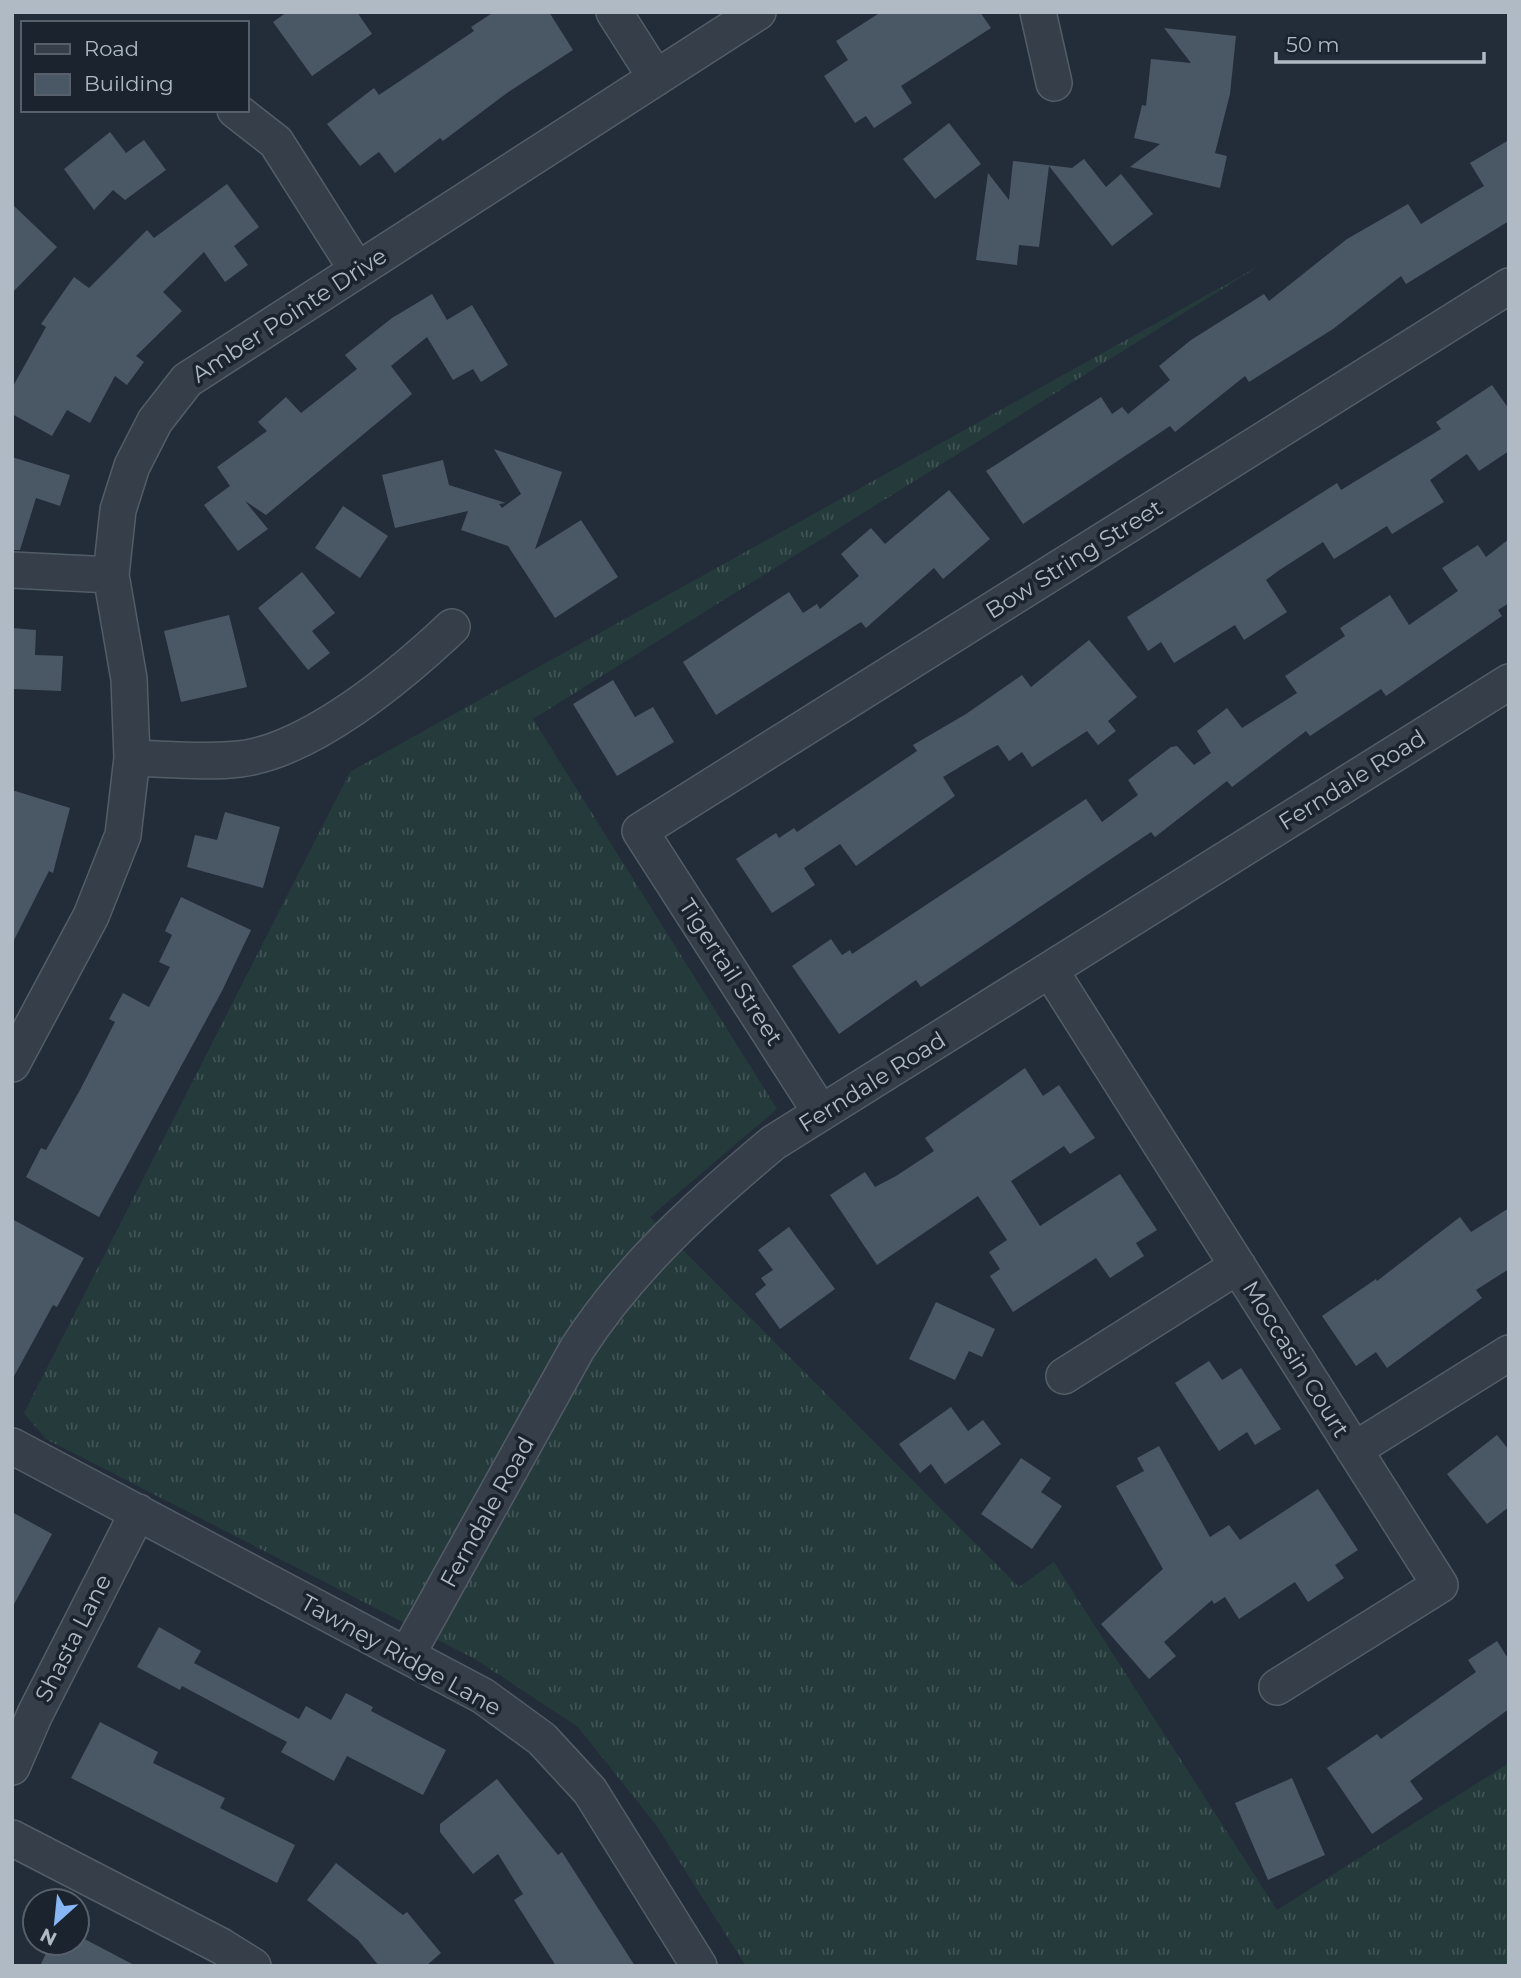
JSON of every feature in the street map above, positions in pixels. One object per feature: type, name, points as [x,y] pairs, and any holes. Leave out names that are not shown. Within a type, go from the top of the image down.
[{"type":"street","points":[[614,12],[656,78]]},
{"type":"street","name":"Amber Pointe Drive","points":[[12,1064],[91,916],[123,835],[132,758],[129,679],[111,576],[118,510],[132,466],[155,421],[187,380],[758,12]]},
{"type":"street","points":[[1038,12],[1054,83]]},
{"type":"street","points":[[238,112],[276,142],[357,270]]},
{"type":"street","name":"Bow String Street","points":[[640,831],[1509,286]]},
{"type":"street","points":[[12,570],[111,576]]},
{"type":"street","points":[[132,758],[241,758],[298,741],[404,672],[452,627]]},
{"type":"street","name":"Ferndale Road","points":[[407,1656],[570,1361],[602,1309],[639,1266],[722,1187],[773,1143],[1509,682]]},
{"type":"street","name":"Tigertail Street","points":[[640,831],[821,1113]]},
{"type":"street","name":"Moccasin Court","points":[[1050,970],[1440,1585],[1277,1688]]},
{"type":"street","points":[[1064,1376],[1238,1266]]},
{"type":"street","points":[[1354,1450],[1509,1353]]},
{"type":"street","name":"Tawney Ridge Lane","points":[[12,1446],[483,1696],[542,1739],[590,1791],[699,1966]]},
{"type":"street","name":"Shasta Lane","points":[[12,1767],[35,1714],[138,1512]]},
{"type":"street","points":[[12,1838],[221,1946],[253,1966]]},
{"type":"green space","points":[[1259,266],[533,719],[777,1109],[650,1217],[1019,1587],[1054,1562],[1277,1910],[1509,1763],[1509,1966],[746,1966],[656,1825],[578,1727],[475,1659],[46,1439],[24,1413],[350,772]]},
{"type":"building","points":[[287,12],[357,12],[372,34],[312,76],[273,22]]},
{"type":"building","points":[[494,12],[549,12],[573,50],[507,93],[443,141],[440,138],[395,173],[379,152],[360,166],[327,124],[374,88],[379,95],[474,31],[471,27]]},
{"type":"building","points":[[881,12],[980,12],[991,28],[901,86],[912,103],[874,128],[866,116],[855,123],[824,76],[848,60],[836,41]]},
{"type":"building","points":[[1164,28],[1236,36],[1230,94],[1215,153],[1227,156],[1220,188],[1130,167],[1160,144],[1134,138],[1142,105],[1146,106],[1151,59],[1191,63]]},
{"type":"building","points":[[949,123],[981,164],[935,199],[903,159]]},
{"type":"building","points":[[110,132],[126,153],[144,140],[166,170],[125,200],[113,190],[94,210],[64,169]]},
{"type":"building","points":[[1509,140],[1509,221],[1406,284],[1401,276],[1333,329],[1249,382],[1245,376],[1175,432],[1170,426],[1023,524],[986,471],[1101,397],[1112,414],[1122,407],[1128,414],[1170,380],[1159,366],[1191,340],[1264,294],[1269,301],[1347,239],[1408,204],[1421,224],[1484,186],[1470,163]]},
{"type":"building","points":[[1084,159],[1106,187],[1121,174],[1153,214],[1112,246],[1049,166],[1039,247],[1019,245],[1017,265],[976,260],[988,173],[1009,200],[1013,161],[1072,168]]},
{"type":"building","points":[[227,184],[259,227],[234,246],[248,265],[225,282],[204,252],[163,292],[182,311],[136,356],[144,362],[127,385],[115,376],[90,423],[67,410],[52,436],[12,414],[12,388],[46,327],[41,324],[74,277],[89,288],[147,230],[154,238]]},
{"type":"building","points":[[12,204],[57,247],[12,293]]},
{"type":"building","points":[[432,294],[447,320],[472,305],[508,365],[481,382],[473,369],[453,380],[427,337],[391,366],[412,394],[266,515],[245,501],[268,529],[238,551],[204,505],[230,486],[217,467],[267,431],[258,422],[286,397],[301,413],[357,369],[345,355],[392,318]]},
{"type":"building","points":[[1492,385],[1509,409],[1509,451],[1479,471],[1467,454],[1430,480],[1444,502],[1392,534],[1387,526],[1334,559],[1323,542],[1278,571],[1266,580],[1287,612],[1244,640],[1235,625],[1174,663],[1161,642],[1148,651],[1127,617],[1337,483],[1341,490],[1441,429],[1436,422]]},
{"type":"building","points":[[494,449],[562,472],[535,549],[581,520],[618,577],[555,618],[508,546],[461,530],[468,511],[395,528],[382,475],[443,460],[449,485],[506,503],[499,504],[502,508],[521,494]]},
{"type":"building","points":[[12,457],[70,475],[60,506],[36,498],[20,550],[12,550]]},
{"type":"building","points":[[949,490],[990,539],[943,579],[934,568],[866,628],[861,622],[716,715],[683,662],[789,592],[803,613],[817,604],[820,609],[859,576],[841,554],[871,528],[885,544]]},
{"type":"building","points":[[343,506],[388,536],[360,578],[315,548]]},
{"type":"building","points":[[1509,539],[1509,603],[1498,610],[1502,616],[1386,696],[1381,689],[1310,736],[1306,731],[1232,787],[1227,781],[1155,837],[1151,832],[921,987],[916,980],[839,1034],[792,966],[831,939],[842,955],[850,950],[852,954],[1086,799],[1102,822],[1138,795],[1128,780],[1171,747],[1177,746],[1194,765],[1211,753],[1197,731],[1227,708],[1242,728],[1297,693],[1285,676],[1345,636],[1340,628],[1390,595],[1409,625],[1458,591],[1442,568],[1478,545],[1486,557]]},
{"type":"building","points":[[302,572],[335,613],[312,631],[330,653],[308,670],[258,608]]},
{"type":"building","points":[[229,615],[247,687],[181,702],[164,631]]},
{"type":"building","points":[[12,628],[36,630],[35,655],[63,656],[61,691],[12,689]]},
{"type":"building","points":[[1089,640],[1137,697],[1108,721],[1116,731],[1098,745],[1087,731],[1032,767],[1022,752],[1009,761],[998,745],[990,749],[943,777],[955,796],[856,866],[840,844],[804,868],[815,885],[772,913],[736,859],[776,833],[779,838],[794,828],[797,832],[917,751],[913,745],[966,714],[1022,675],[1031,687]]},
{"type":"building","points":[[613,680],[635,717],[653,707],[674,742],[617,776],[573,704]]},
{"type":"building","points":[[12,790],[70,808],[53,873],[49,871],[12,944]]},
{"type":"building","points":[[225,812],[280,827],[263,888],[187,867],[195,835],[217,840]]},
{"type":"building","points":[[181,897],[251,930],[222,991],[99,1217],[26,1177],[41,1148],[46,1150],[80,1090],[115,1022],[109,1019],[123,993],[149,1007],[170,967],[159,962],[172,935],[165,931]]},
{"type":"building","points":[[1025,1068],[1043,1096],[1059,1085],[1095,1138],[1070,1154],[1064,1146],[1011,1181],[1040,1226],[1120,1174],[1157,1230],[1136,1243],[1144,1256],[1110,1278],[1096,1258],[1013,1312],[990,1276],[1000,1269],[989,1252],[1007,1240],[978,1196],[877,1265],[830,1195],[865,1172],[875,1187],[896,1176],[934,1151],[925,1138]]},
{"type":"building","points":[[1509,1208],[1509,1269],[1476,1290],[1482,1298],[1387,1368],[1376,1352],[1356,1366],[1322,1316],[1376,1279],[1377,1281],[1460,1217],[1471,1232]]},
{"type":"building","points":[[12,1219],[84,1258],[57,1307],[53,1305],[12,1380]]},
{"type":"building","points":[[789,1227],[835,1289],[780,1329],[755,1294],[766,1285],[761,1278],[773,1270],[758,1250]]},
{"type":"building","points":[[936,1302],[995,1329],[982,1357],[969,1351],[955,1380],[909,1359]]},
{"type":"building","points":[[1209,1361],[1222,1380],[1241,1368],[1281,1429],[1255,1445],[1247,1432],[1219,1451],[1175,1383]]},
{"type":"building","points":[[951,1407],[968,1431],[983,1420],[1001,1444],[945,1484],[931,1464],[920,1473],[899,1444]]},
{"type":"building","points":[[1497,1435],[1509,1450],[1509,1507],[1487,1524],[1447,1474]]},
{"type":"building","points":[[1159,1446],[1210,1537],[1229,1525],[1240,1540],[1318,1489],[1358,1550],[1335,1565],[1344,1578],[1308,1602],[1295,1582],[1239,1619],[1225,1597],[1214,1604],[1212,1600],[1164,1642],[1176,1656],[1149,1679],[1101,1624],[1163,1569],[1116,1486],[1144,1471],[1137,1458]]},
{"type":"building","points":[[1021,1458],[1051,1478],[1041,1492],[1062,1506],[1032,1549],[981,1514]]},
{"type":"building","points":[[12,1512],[52,1534],[12,1608]]},
{"type":"building","points":[[159,1627],[201,1651],[194,1663],[299,1719],[306,1706],[331,1720],[346,1693],[373,1707],[371,1711],[446,1750],[423,1795],[347,1756],[334,1781],[281,1752],[287,1742],[182,1686],[180,1690],[137,1667]]},
{"type":"building","points":[[1497,1641],[1509,1660],[1509,1709],[1410,1781],[1423,1799],[1372,1834],[1327,1768],[1377,1734],[1381,1739],[1476,1672],[1468,1660]]},
{"type":"building","points":[[100,1722],[158,1752],[153,1763],[225,1798],[220,1808],[295,1845],[277,1883],[71,1778]]},
{"type":"building","points":[[1292,1778],[1325,1855],[1268,1880],[1235,1803]]},
{"type":"building","points":[[497,1779],[558,1855],[562,1852],[635,1966],[556,1966],[514,1900],[523,1894],[498,1854],[473,1874],[440,1832],[440,1824]]},
{"type":"building","points":[[336,1863],[403,1915],[407,1912],[441,1953],[426,1966],[379,1966],[358,1940],[307,1900]]},
{"type":"building","points":[[91,1942],[136,1966],[40,1966],[44,1957],[91,1957]]}]
